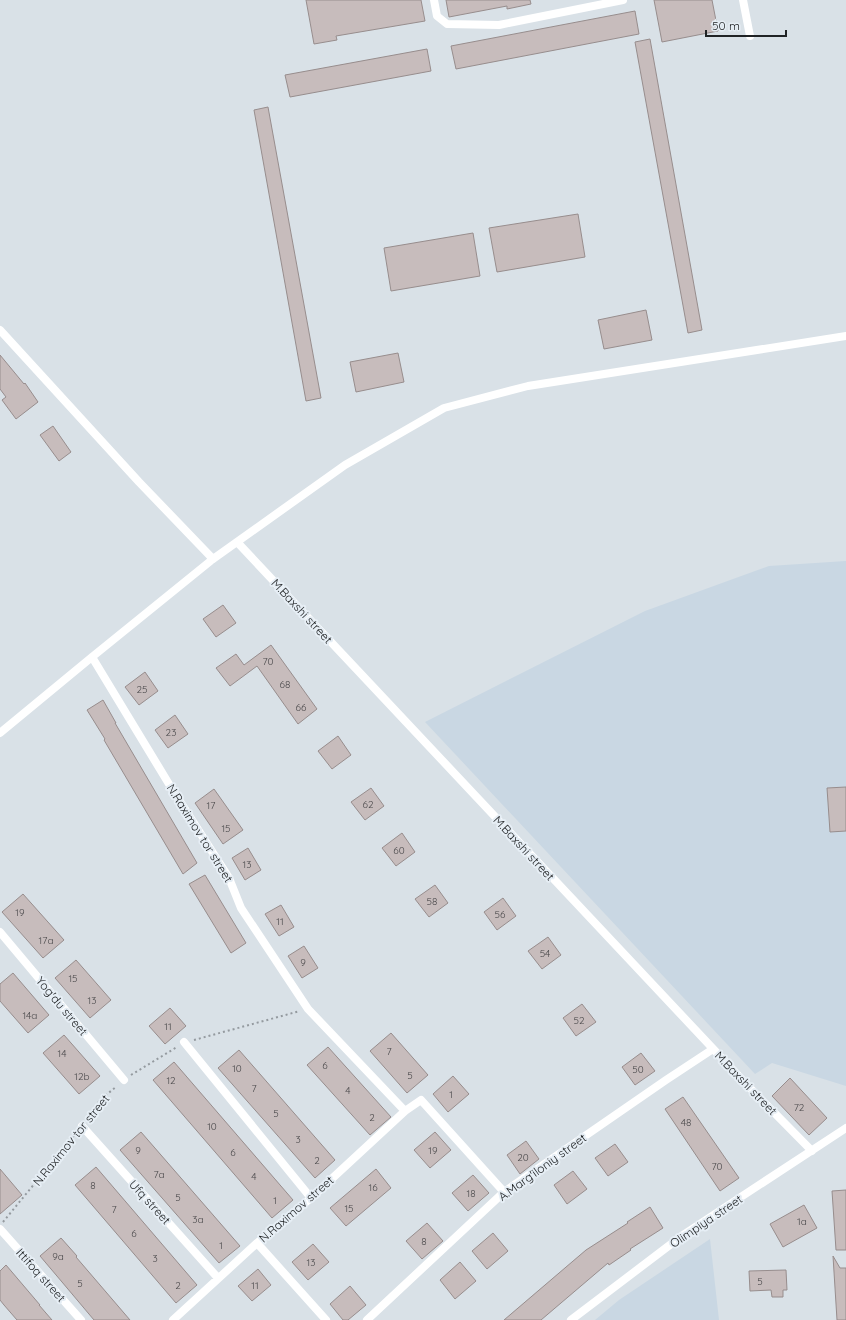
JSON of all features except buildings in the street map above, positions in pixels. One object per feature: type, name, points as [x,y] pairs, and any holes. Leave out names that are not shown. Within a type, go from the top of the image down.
[{"type":"street","points":[[434,0],[437,16],[446,24],[499,26],[623,0]]},
{"type":"street","points":[[743,0],[750,36]]},
{"type":"street","points":[[0,330],[139,482],[213,559]]},
{"type":"street","points":[[0,733],[213,559],[238,543],[345,465],[444,408],[528,386],[846,336]]},
{"type":"street","name":"M.Baxshi street","points":[[238,543],[713,1049],[812,1151]]},
{"type":"street","name":"N.Raximov tor street","points":[[92,657],[172,789],[230,878],[242,908],[308,1009],[405,1111]]},
{"type":"street","name":"Yog'du street","points":[[0,932],[124,1080]]},
{"type":"street","points":[[184,1042],[311,1198]]},
{"type":"street","name":"A.Marg'iloniy street","points":[[367,1320],[504,1192],[713,1049]]},
{"type":"street","name":"N.Raximov street","points":[[173,1320],[257,1243],[311,1198],[405,1111],[421,1100],[504,1192]]},
{"type":"street","name":"Ufq street","points":[[82,1126],[218,1278]]},
{"type":"street","name":"Olimpiya street","points":[[571,1320],[683,1235],[846,1128]]},
{"type":"street","name":"Ittifoq street","points":[[0,1229],[81,1320]]},
{"type":"street","points":[[257,1243],[326,1320]]},
{"type":"path","name":"N.Raximov tor street","points":[[0,1226],[82,1126],[100,1100],[124,1080],[184,1042],[308,1009]]},
{"type":"shaded area","points":[[846,561],[846,1086],[772,1063],[755,1074],[425,722],[645,611],[769,566]]},
{"type":"shaded area","points":[[710,1239],[719,1320],[595,1320],[619,1300]]}]
